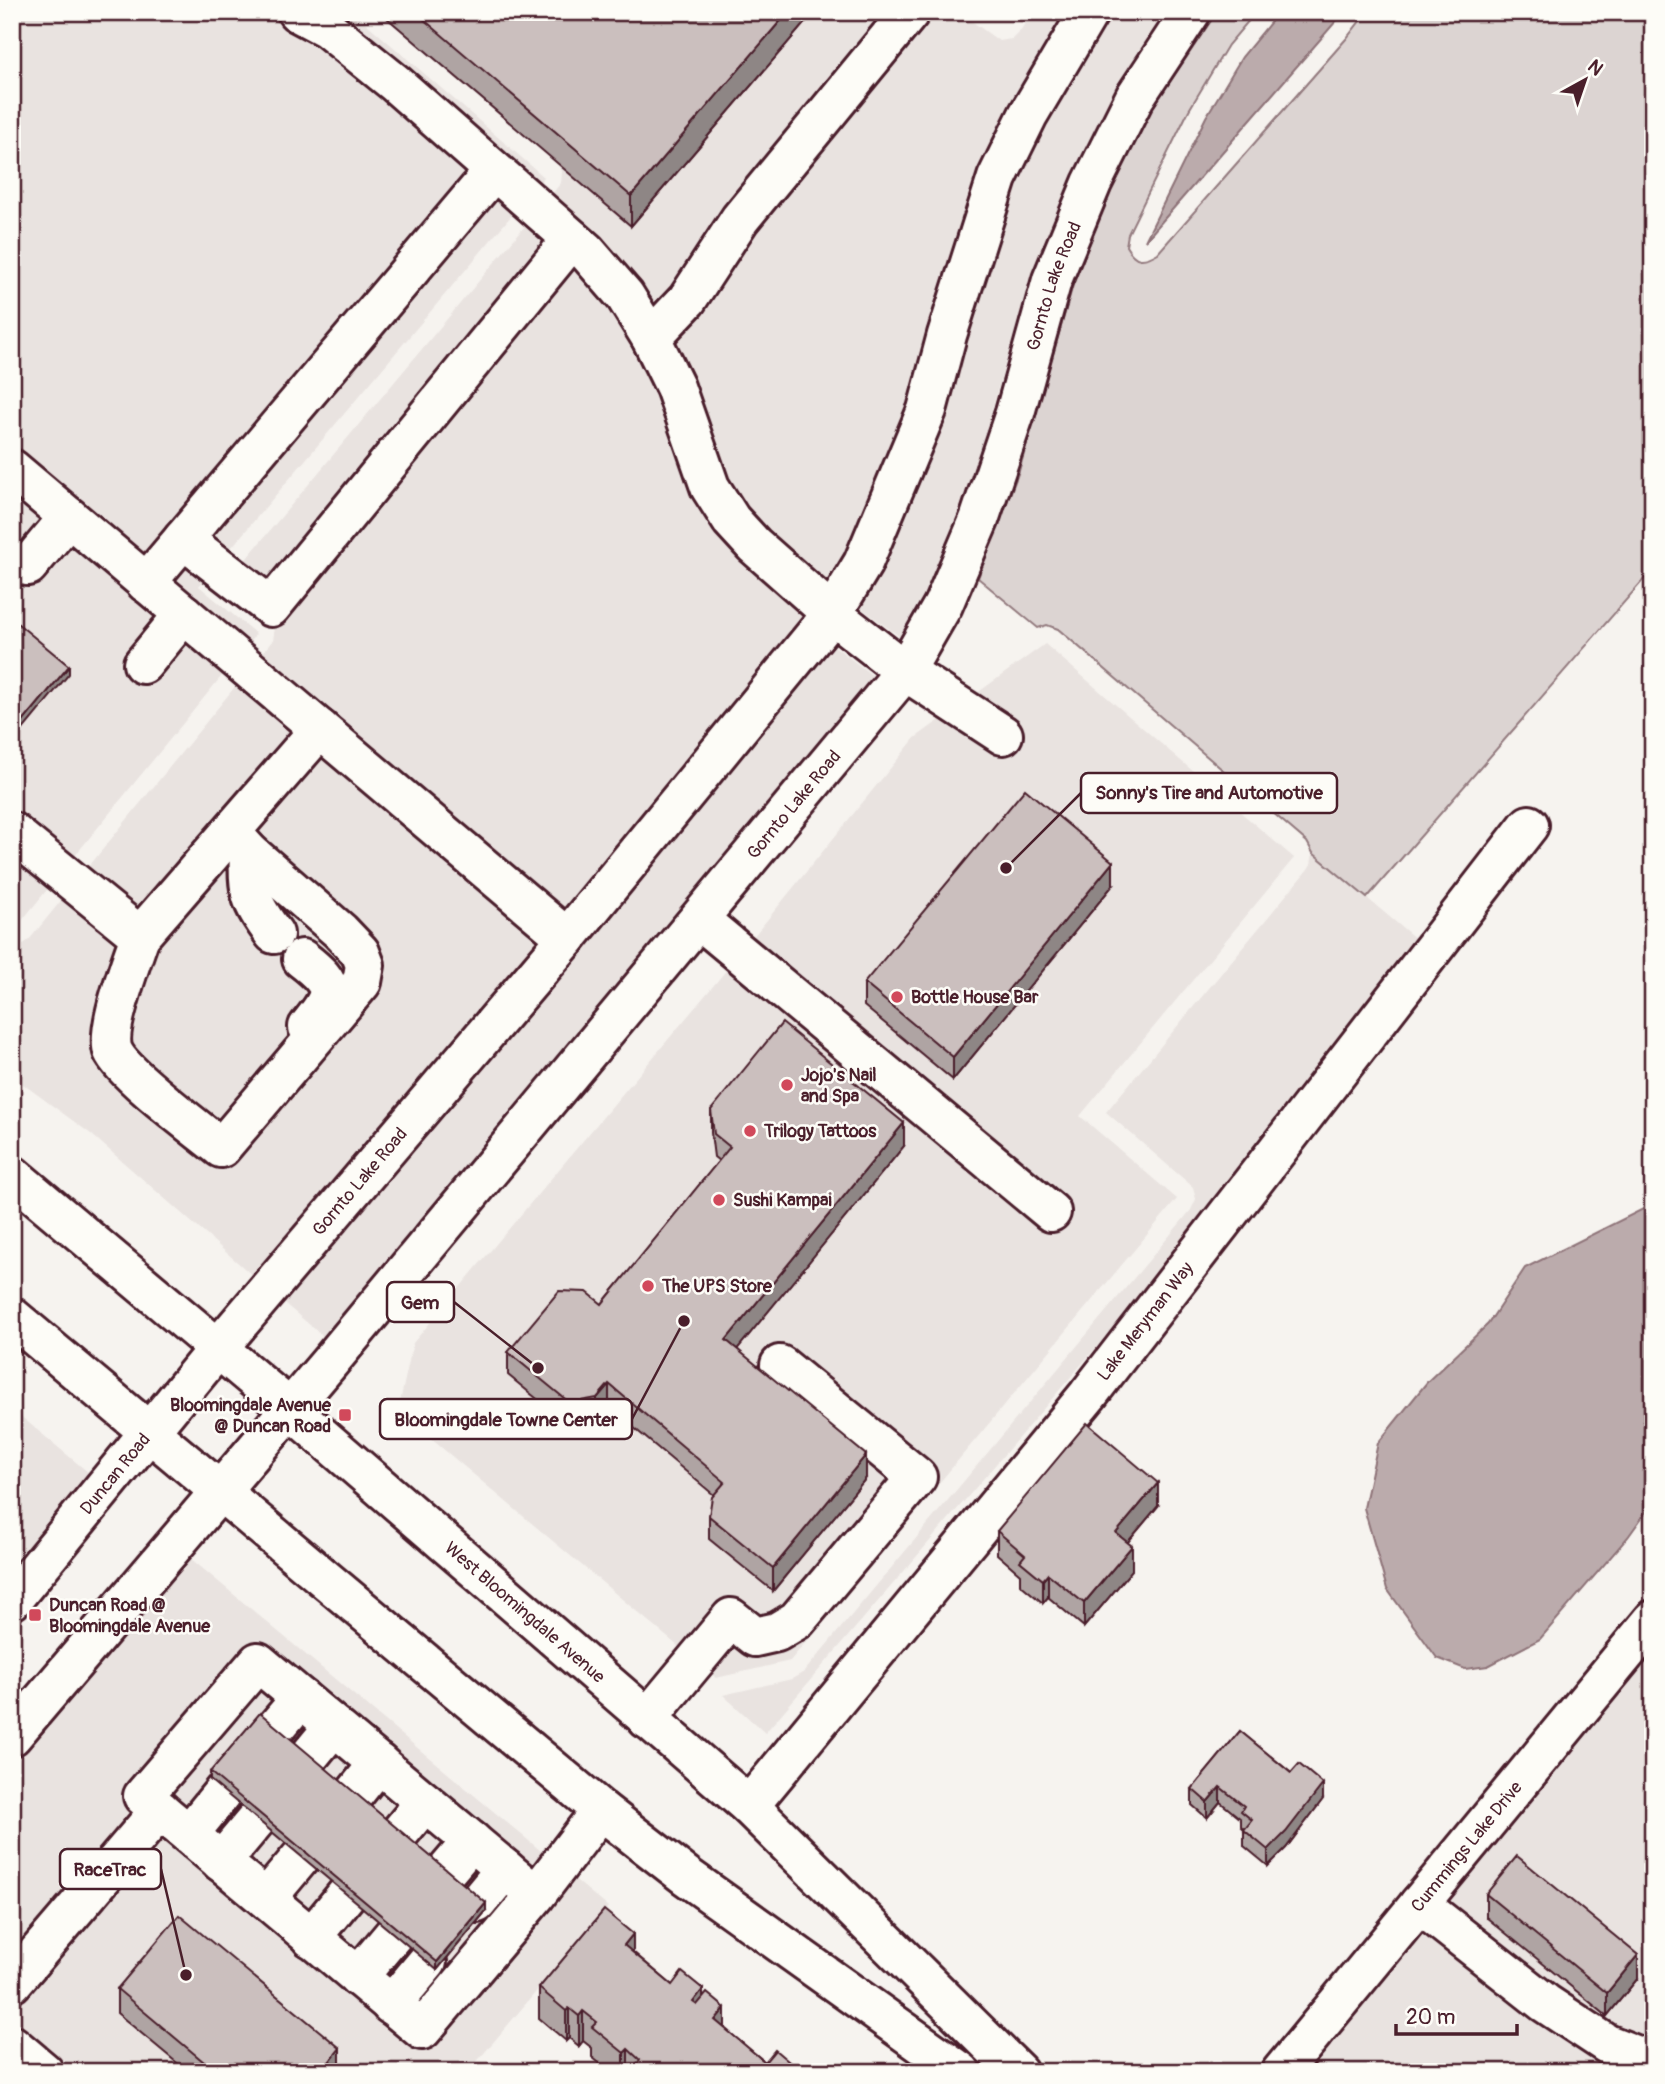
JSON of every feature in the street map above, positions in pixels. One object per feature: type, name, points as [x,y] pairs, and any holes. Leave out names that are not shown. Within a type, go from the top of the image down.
[{"type":"street","points":[[297,12],[327,28],[351,46],[586,251],[625,296],[651,338],[675,387],[710,487],[730,520],[774,564],[832,614],[905,671],[1003,734]]},
{"type":"street","points":[[651,338],[687,300],[740,219],[910,12]]},
{"type":"street","name":"Gornto Lake Road","points":[[218,1348],[567,938],[832,614],[863,562],[927,410],[947,335],[997,178],[1028,115],[1088,12]]},
{"type":"street","name":"Gornto Lake Road","points":[[218,1491],[290,1409],[905,671],[943,605],[975,531],[1015,413],[1052,280],[1092,183],[1135,97],[1191,12]]},
{"type":"street","points":[[146,583],[494,172]]},
{"type":"street","points":[[183,538],[271,607],[572,239]]},
{"type":"street","points":[[12,469],[567,938]]},
{"type":"street","points":[[28,566],[69,517]]},
{"type":"street","points":[[143,664],[184,614]]},
{"type":"street","points":[[229,1139],[125,1068],[112,1049],[115,1010],[139,936],[240,842],[320,729]]},
{"type":"street","name":"Lake Meryman Way","points":[[749,1806],[1088,1395],[1529,825]]},
{"type":"street","points":[[12,832],[139,936]]},
{"type":"street","points":[[240,842],[253,901],[274,934]]},
{"type":"street","points":[[229,1139],[362,982],[365,965],[360,952],[340,931],[240,842]]},
{"type":"street","points":[[699,920],[1051,1212]]},
{"type":"street","points":[[229,1139],[239,1111],[326,1006],[328,985],[318,971],[302,959]]},
{"type":"street","name":"West Bloomingdale Avenue","points":[[12,1175],[290,1409],[749,1806],[1018,2072]]},
{"type":"street","points":[[12,1317],[601,1810],[686,1877],[961,2072]]},
{"type":"street","name":"Duncan Road","points":[[12,1600],[218,1348]]},
{"type":"street","points":[[647,1719],[731,1618],[755,1637],[777,1632],[797,1620],[917,1476],[780,1365]]},
{"type":"street","points":[[12,1736],[218,1491]]},
{"type":"street","name":"Cummings Lake Drive","points":[[1281,2072],[1653,1620]]},
{"type":"street","points":[[536,1895],[258,1662],[143,1796],[422,2030],[536,1895],[601,1810]]},
{"type":"street","points":[[272,1732],[301,1698]]},
{"type":"street","points":[[306,1760],[334,1726]]},
{"type":"street","points":[[351,1798],[379,1763]]},
{"type":"street","points":[[12,1983],[174,1822],[224,1791]]},
{"type":"street","points":[[397,1836],[425,1802]]},
{"type":"street","points":[[221,1862],[257,1819]]},
{"type":"street","points":[[443,1875],[472,1841]]},
{"type":"street","points":[[266,1899],[302,1856]]},
{"type":"street","points":[[477,1903],[505,1869]]},
{"type":"street","points":[[311,1937],[348,1894]]},
{"type":"street","points":[[1419,1904],[1545,2003],[1607,2044],[1653,2062]]},
{"type":"street","points":[[358,1977],[394,1934]]},
{"type":"street","points":[[391,2004],[427,1962]]},
{"type":"street","points":[[12,2045],[44,2072]]},
{"type":"shaded area","points":[[12,12],[353,12],[544,177],[199,586],[256,634],[15,929],[12,927]]},
{"type":"shaded area","points":[[384,12],[959,12],[999,41],[1012,39],[1021,30],[1031,12],[1065,12],[1009,105],[978,169],[906,404],[844,553],[814,603],[551,925],[252,1275],[91,1134],[12,1076],[12,948],[29,940],[273,640],[272,622],[226,583],[561,183],[562,172],[557,162]]},
{"type":"shaded area","points":[[1114,12],[1166,12],[1117,87],[1071,176],[1031,276],[977,461],[958,515],[924,596],[900,637],[860,607],[883,570],[947,416],[1017,184],[1047,124]]},
{"type":"shaded area","points":[[1217,12],[1256,12],[1228,45],[1189,110],[1128,234],[1126,246],[1136,258],[1148,258],[1158,253],[1367,12],[1653,12],[1653,569],[1367,898],[1313,853],[1307,842],[1058,629],[1047,625],[1038,628],[978,578],[1019,471],[1073,285],[1111,190],[1153,107]]},
{"type":"shaded area","points":[[1279,12],[1344,12],[1145,241],[1206,117],[1242,57]]},
{"type":"shaded area","points":[[1045,644],[1294,858],[1080,1116],[1177,1199],[790,1661],[716,1678],[398,1411],[413,1343],[719,979],[915,738]]},
{"type":"shaded area","points":[[833,645],[873,676],[324,1337],[284,1303],[583,952]]},
{"type":"shaded area","points":[[1313,853],[1434,954],[765,1733],[723,1695],[792,1679],[804,1672],[1191,1210],[1196,1199],[1193,1187],[1106,1112],[1308,869]]},
{"type":"shaded area","points":[[1653,1204],[1653,1502],[1628,1537],[1540,1639],[1488,1666],[1465,1669],[1437,1658],[1387,1589],[1364,1508],[1378,1443],[1428,1381],[1488,1324],[1525,1268]]},
{"type":"shaded area","points":[[12,1409],[89,1473],[12,1568]]},
{"type":"shaded area","points":[[190,1558],[608,1907],[468,2072],[12,2072],[12,1768]]},
{"type":"shaded area","points":[[1653,1653],[1653,2072],[1308,2072]]},
{"type":"building","points":[[415,12],[788,12],[631,196]]},
{"type":"building","points":[[17,623],[69,666],[12,735],[12,628]]},
{"type":"building","points":[[1025,789],[1113,862],[953,1057],[864,983]]},
{"type":"building","points":[[782,1023],[904,1123],[726,1340],[866,1455],[773,1568],[709,1516],[712,1497],[725,1482],[609,1384],[597,1398],[570,1403],[508,1352],[559,1291],[587,1292],[602,1304],[730,1147],[714,1134],[711,1110]]},
{"type":"building","points":[[1087,1423],[1158,1483],[1116,1533],[1132,1546],[1084,1603],[1048,1574],[1043,1580],[1020,1561],[1025,1555],[997,1531]]},
{"type":"building","points":[[260,1713],[486,1903],[437,1962],[210,1772]]},
{"type":"building","points":[[1240,1731],[1291,1773],[1299,1764],[1323,1784],[1286,1832],[1268,1850],[1244,1830],[1252,1820],[1241,1811],[1244,1806],[1220,1787],[1207,1802],[1192,1789]]},
{"type":"building","points":[[1517,1856],[1638,1955],[1607,1993],[1486,1894]]},
{"type":"building","points":[[604,1910],[633,1934],[624,1945],[672,1985],[682,1972],[703,1989],[693,2002],[697,2005],[707,1993],[725,2008],[715,2020],[765,2062],[775,2050],[794,2066],[789,2072],[644,2072],[636,2065],[640,2060],[628,2049],[624,2053],[592,2027],[597,2022],[583,2011],[579,2016],[569,2008],[566,2011],[539,1988]]},
{"type":"building","points":[[179,1915],[340,2048],[321,2072],[216,2072],[117,1989]]},
{"type":"place","name":"Sonny's Tire and Automotive","points":[[1006,868]]},
{"type":"place","name":"Bottle House Bar","points":[[897,997]]},
{"type":"place","name":"Jojo's Nail and Spa","points":[[787,1085]]},
{"type":"place","name":"Trilogy Tattoos","points":[[750,1131]]},
{"type":"place","name":"Sushi Kampai","points":[[719,1200]]},
{"type":"place","name":"The UPS Store","points":[[648,1286]]},
{"type":"place","name":"Bloomingdale Towne Center","points":[[684,1321]]},
{"type":"place","name":"Gem","points":[[538,1368]]},
{"type":"place","name":"Bloomingdale Avenue @ Duncan Road","points":[[345,1415]]},
{"type":"place","name":"Duncan Road @ Bloomingdale Avenue","points":[[35,1615]]},
{"type":"place","name":"RaceTrac","points":[[186,1975]]}]
